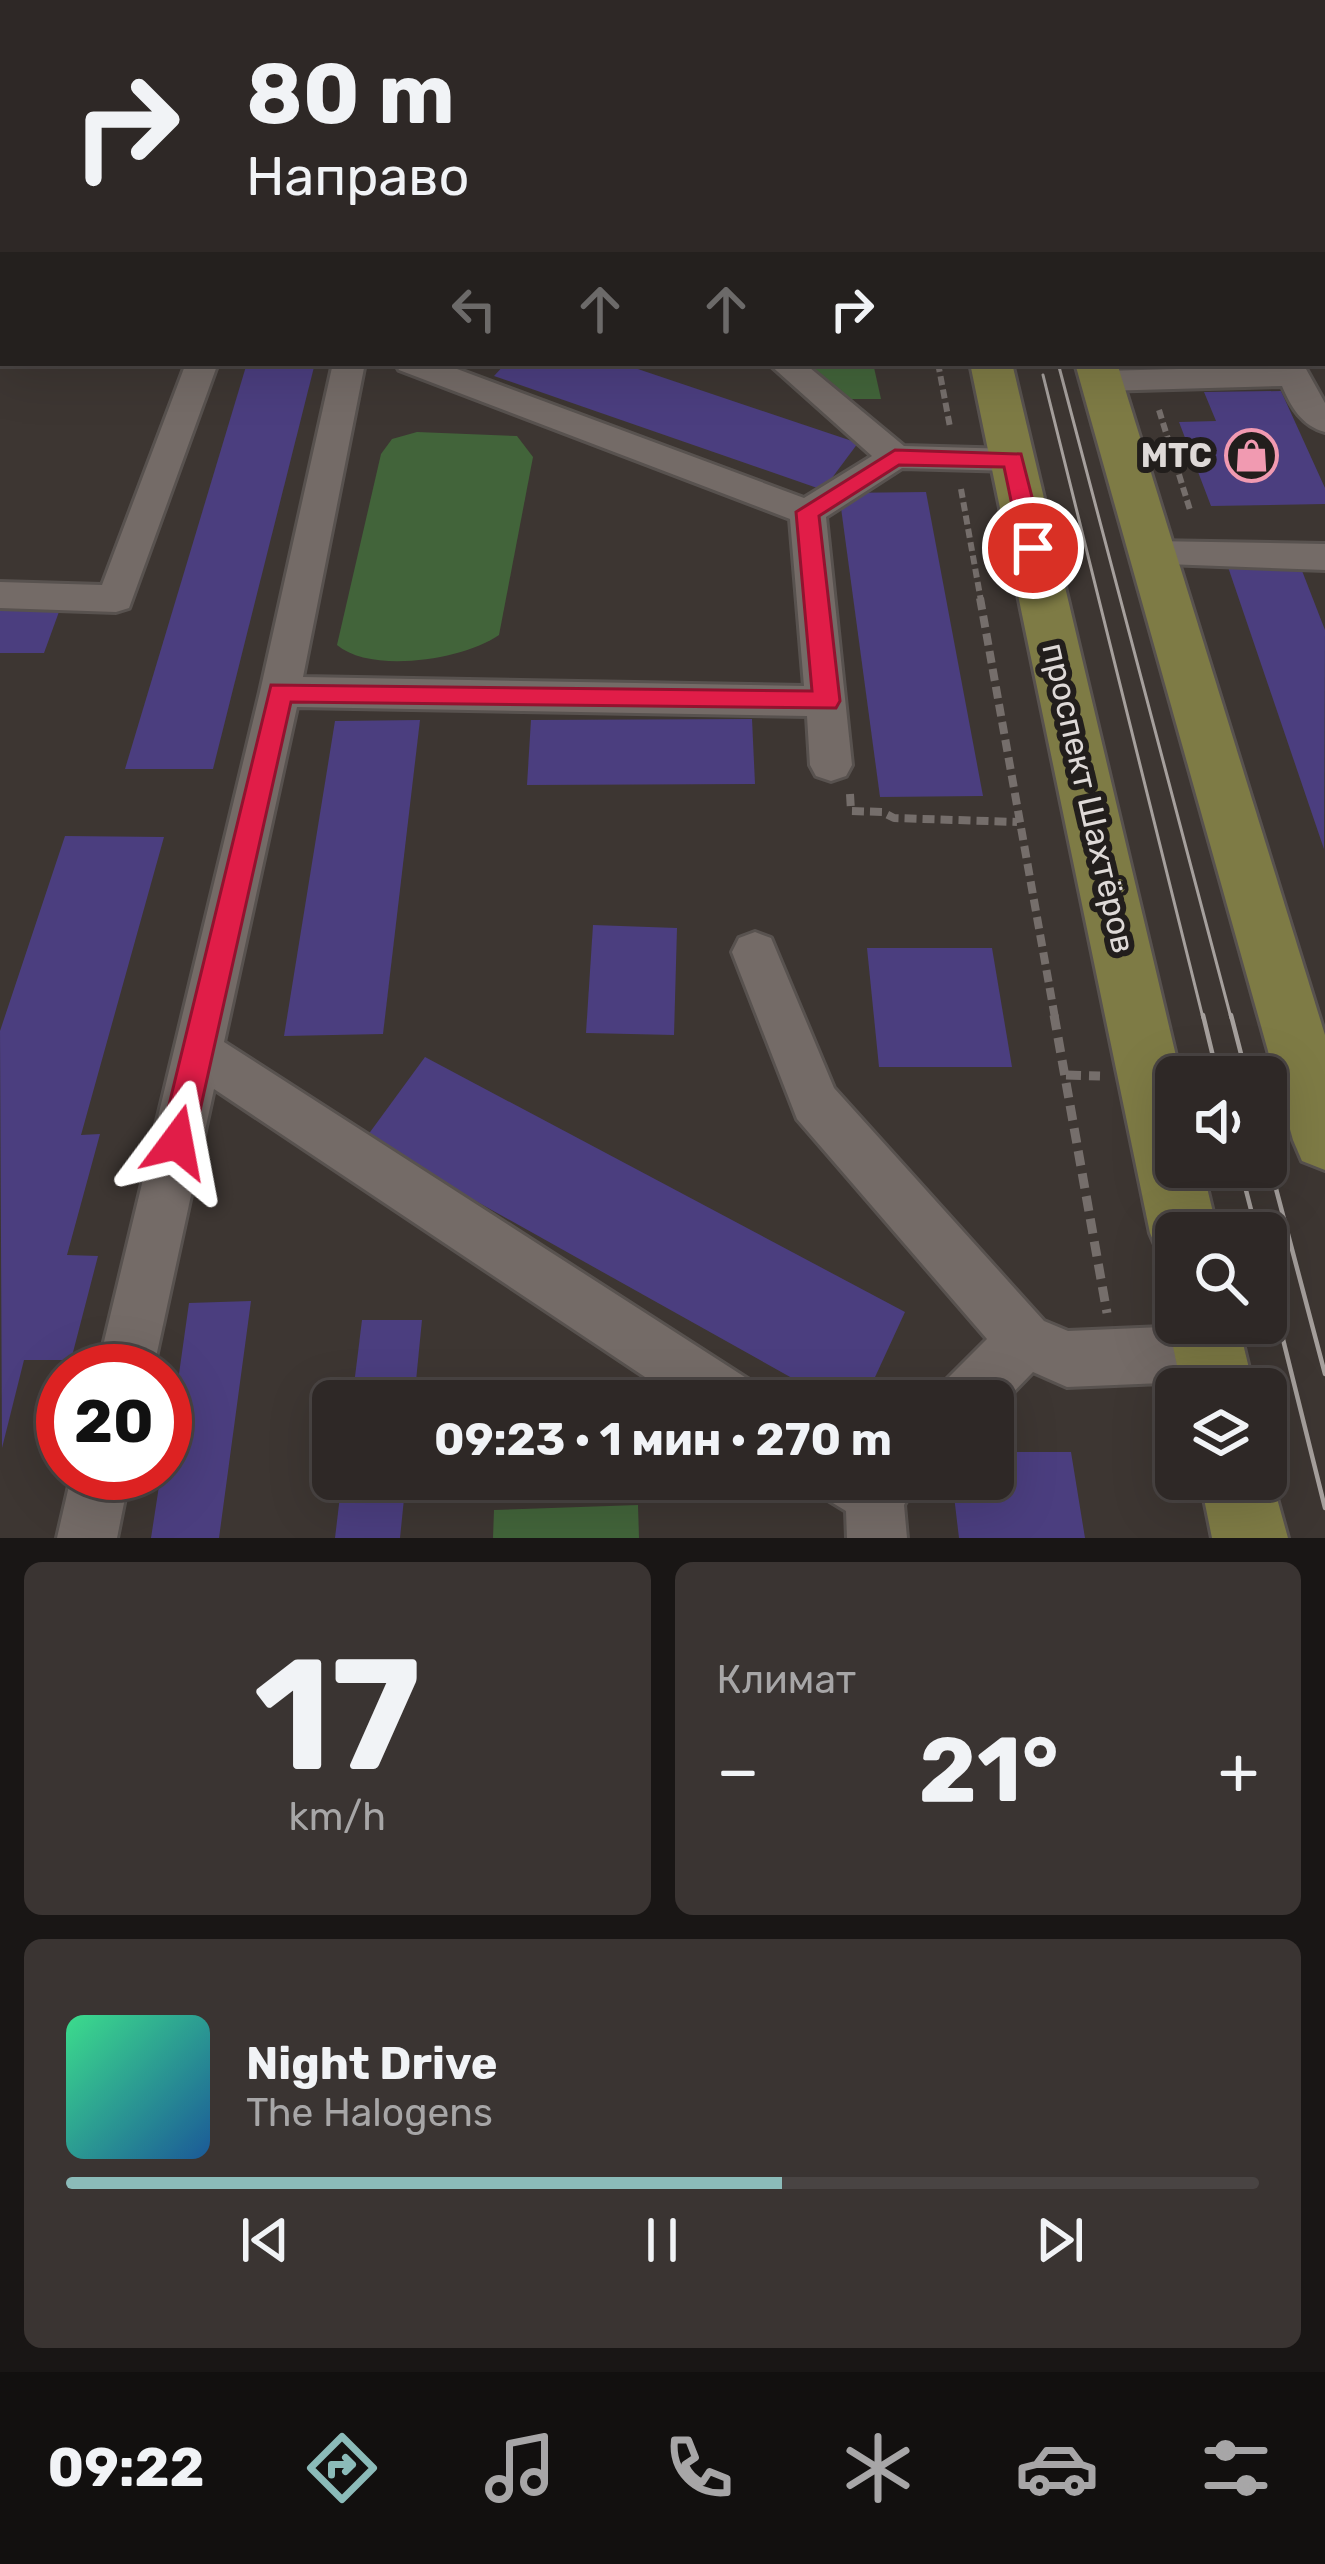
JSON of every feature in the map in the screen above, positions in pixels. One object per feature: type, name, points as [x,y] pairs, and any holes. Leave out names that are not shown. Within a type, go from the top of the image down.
[{"type":"main road","name":"проспект Шахтёров","points":[[992,366],[1179,1212]]},
{"type":"main road","points":[[1099,372],[1324,1130]]},
{"type":"main road","points":[[1242,1500],[1250,1538]]},
{"type":"lane","points":[[0,595],[116,599],[201,366]]},
{"type":"lane","points":[[130,1344],[280,692],[348,366]]},
{"type":"lane","points":[[419,366],[807,512]]},
{"type":"lane","points":[[788,366],[895,457]]},
{"type":"lane","points":[[1099,372],[1291,369],[1307,405],[1325,421]]},
{"type":"lane","points":[[807,512],[895,457],[1013,460]]},
{"type":"lane","points":[[807,512],[831,765]]},
{"type":"lane","points":[[1152,554],[1325,557]]},
{"type":"lane","points":[[280,692],[826,701]]},
{"type":"lane","points":[[755,952],[815,1103],[1025,1340],[1067,1359],[1210,1355]]},
{"type":"lane","points":[[197,1051],[698,1380]]},
{"type":"lane","points":[[986,1380],[1025,1340]]},
{"type":"lane","points":[[86,1538],[95,1500]]},
{"type":"path","points":[[939,366],[1114,1356]]},
{"type":"path","points":[[831,765],[849,766],[851,811],[882,812],[894,818],[1017,822]]},
{"type":"green space","points":[[804,366],[874,366],[881,399],[846,399]]},
{"type":"green space","points":[[417,432],[517,436],[533,457],[499,635],[441,657],[372,659],[337,645],[381,454],[392,439]]},
{"type":"green space","points":[[638,1505],[639,1538],[493,1538],[494,1510]]},
{"type":"building","points":[[246,366],[314,366],[213,769],[125,769]]},
{"type":"building","points":[[503,366],[629,366],[858,443],[823,490],[494,376]]},
{"type":"building","name":"МТС","points":[[1281,391],[1325,488],[1325,504],[1211,506],[1179,422],[1216,421],[1204,392]]},
{"type":"building","points":[[926,492],[983,796],[880,797],[839,493]]},
{"type":"building","points":[[1299,563],[1325,630],[1324,849],[1227,564]]},
{"type":"building","points":[[0,608],[60,609],[44,653],[0,653]]},
{"type":"building","points":[[752,719],[755,784],[527,785],[531,720]]},
{"type":"building","points":[[420,720],[383,1034],[284,1036],[335,721]]},
{"type":"building","points":[[65,836],[164,837],[81,1135],[100,1134],[67,1255],[98,1256],[75,1344],[36,1344],[36,1360],[24,1360],[2,1448],[0,1031]]},
{"type":"building","points":[[593,925],[677,928],[674,1035],[586,1033]]},
{"type":"building","points":[[867,948],[992,948],[1012,1067],[879,1067]]},
{"type":"building","points":[[425,1057],[905,1312],[874,1380],[795,1380],[365,1139]]},
{"type":"building","points":[[251,1301],[219,1538],[151,1538],[157,1500],[192,1500],[192,1344],[183,1344],[189,1303]]},
{"type":"building","points":[[362,1320],[422,1320],[416,1380],[355,1380]]},
{"type":"building","points":[[1014,1452],[1071,1452],[1085,1538],[959,1538],[954,1500],[1014,1500]]},
{"type":"building","points":[[340,1500],[404,1500],[400,1538],[335,1538]]},
{"type":"tram line","points":[[1059,366],[1231,1018]]},
{"type":"tram line","points":[[1043,375],[1203,1018]]},
{"type":"tram line","points":[[1203,1015],[1213,1056]]},
{"type":"tram line","points":[[1231,1015],[1242,1056]]},
{"type":"tram line","points":[[1245,1188],[1252,1212]]},
{"type":"tram line","points":[[1276,1188],[1325,1374]]},
{"type":"tram line","points":[[1284,1344],[1325,1508]]},
{"type":"place","name":"МТС","points":[[1251,455]]},
{"type":"route","points":[[177,1142],[280,692],[826,701],[807,512],[895,457],[1013,460],[1033,548]]}]
